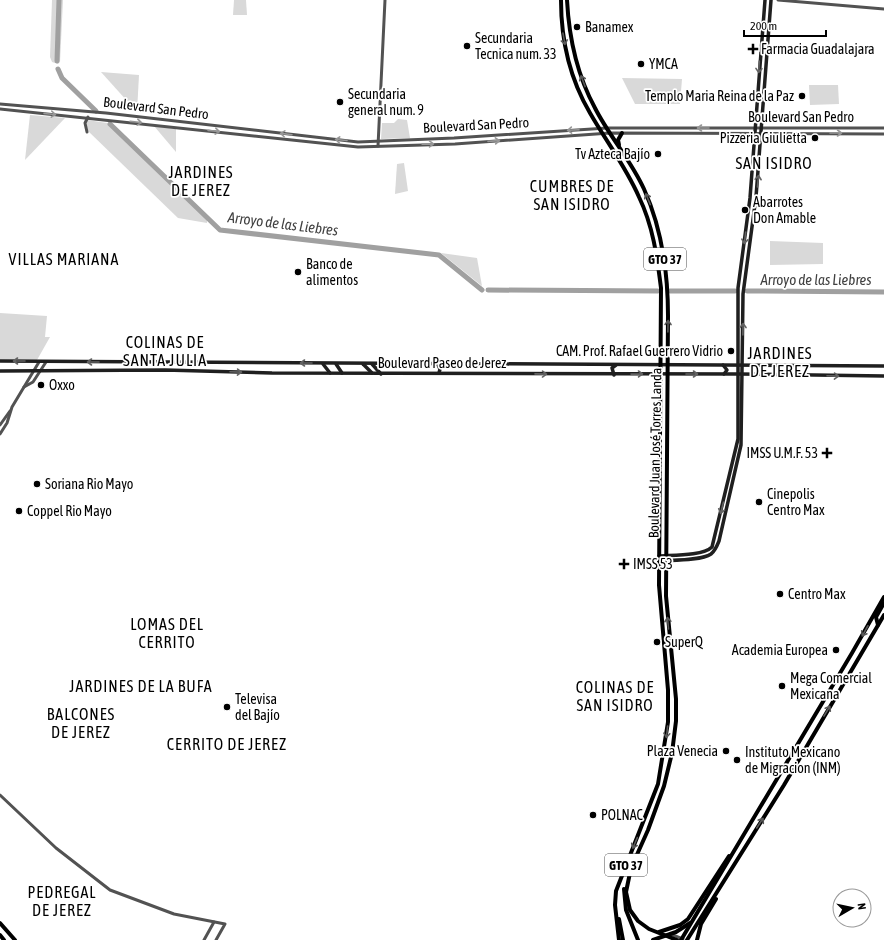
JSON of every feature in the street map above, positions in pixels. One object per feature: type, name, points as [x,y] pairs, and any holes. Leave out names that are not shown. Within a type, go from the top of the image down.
[{"type":"main road","name":"Boulevard Juan José Torres Landa","points":[[561,0],[564,35],[571,68],[582,98],[635,188],[654,242],[661,288],[659,558],[660,605],[668,699],[664,753],[655,794],[617,886],[615,905],[619,940]]},
{"type":"main road","name":"Boulevard Juan José Torres Landa","points":[[567,0],[570,34],[579,72],[595,109],[646,193],[662,243],[668,296],[665,558],[666,596],[676,705],[674,738],[669,768],[661,798],[629,873],[626,892],[630,910],[643,926],[677,940]]},
{"type":"main road","points":[[659,558],[703,557],[715,550],[735,477],[742,439],[740,374],[738,364],[738,288],[745,240],[756,128],[765,0]]},
{"type":"main road","points":[[665,558],[703,552],[712,547],[738,439],[740,374],[742,364],[743,294],[754,220],[771,0]]},
{"type":"main road","points":[[619,147],[618,140],[622,133]]},
{"type":"main road","name":"Boulevard Paseo de Jerez","points":[[0,361],[884,366]]},
{"type":"main road","points":[[437,363],[440,369],[438,373]]},
{"type":"main road","points":[[323,364],[330,373]]},
{"type":"main road","points":[[336,364],[342,373]]},
{"type":"main road","points":[[363,364],[372,373]]},
{"type":"main road","points":[[372,364],[381,374]]},
{"type":"main road","points":[[614,375],[612,368],[616,365]]},
{"type":"main road","points":[[723,365],[727,370],[724,374]]},
{"type":"main road","name":"Boulevard Paseo de Jerez","points":[[0,371],[40,372],[165,370],[381,374],[740,374],[884,376]]},
{"type":"main road","points":[[731,470],[732,475],[735,477]]},
{"type":"main road","points":[[680,940],[884,597]]},
{"type":"main road","points":[[878,625],[876,617],[884,603]]},
{"type":"main road","points":[[686,940],[787,780],[884,615]]},
{"type":"main road","points":[[742,838],[687,925],[687,931],[692,935],[698,931],[749,840]]},
{"type":"main road","points":[[629,873],[624,886],[623,898],[626,910],[638,940]]},
{"type":"main road","points":[[615,905],[623,940]]},
{"type":"main road","points":[[659,932],[680,925],[694,912]]},
{"type":"main road","points":[[653,940],[676,932],[692,922]]},
{"type":"main road","points":[[0,924],[15,940]]},
{"type":"main road","points":[[698,931],[698,940]]},
{"type":"main road","points":[[0,935],[4,940]]},
{"type":"street","points":[[378,146],[385,0]]},
{"type":"street","points":[[778,0],[884,9]]},
{"type":"street","name":"Boulevard San Pedro","points":[[0,104],[97,112],[340,140],[378,141],[468,137],[599,128],[884,128]]},
{"type":"street","name":"Boulevard San Pedro","points":[[0,109],[102,118],[340,146],[469,143],[602,133],[884,134]]},
{"type":"street","points":[[87,132],[85,123],[89,117]]},
{"type":"street","points":[[640,128],[640,133]]},
{"type":"street","points":[[468,137],[469,143]]},
{"type":"street","points":[[414,139],[414,144]]},
{"type":"street","points":[[0,425],[10,411],[38,362]]},
{"type":"street","points":[[24,387],[33,382],[46,362]]},
{"type":"street","points":[[0,434],[7,423],[10,411]]},
{"type":"street","points":[[0,795],[50,843],[90,876],[115,893],[174,914],[225,924],[216,940]]},
{"type":"street","points":[[204,940],[214,922]]},
{"type":"street","points":[[659,932],[672,934],[686,940]]},
{"type":"shaded area","points":[[52,0],[63,0],[60,62],[58,64],[52,62],[50,57]]},
{"type":"shaded area","points":[[234,0],[246,0],[247,15],[233,15]]},
{"type":"shaded area","points":[[101,72],[139,75],[137,112]]},
{"type":"shaded area","points":[[622,78],[682,79],[680,104],[635,104]]},
{"type":"shaded area","points":[[809,85],[838,85],[839,104],[810,105]]},
{"type":"shaded area","points":[[30,115],[65,118],[25,160]]},
{"type":"shaded area","points":[[398,119],[407,120],[410,138],[381,139],[382,123],[394,123]]},
{"type":"shaded area","points":[[87,120],[107,123],[207,219],[207,223],[178,218],[88,131],[86,123]]},
{"type":"shaded area","points":[[154,126],[176,129],[176,152]]},
{"type":"shaded area","points":[[404,163],[408,191],[395,194],[397,164]]},
{"type":"shaded area","points":[[770,241],[823,243],[823,264],[770,265]]},
{"type":"shaded area","points":[[441,253],[477,258],[482,286]]},
{"type":"shaded area","points":[[0,313],[47,316],[45,337],[50,337],[37,360],[0,360]]},
{"type":"waterway","name":"Arroyo de las Liebres","points":[[57,61],[59,0]]},
{"type":"waterway","name":"Arroyo de las Liebres","points":[[58,69],[62,78],[96,111]]},
{"type":"waterway","name":"Arroyo de las Liebres","points":[[110,124],[220,230],[439,255],[482,290]]},
{"type":"waterway","name":"Arroyo de las Liebres","points":[[488,290],[658,291]]},
{"type":"waterway","name":"Arroyo de las Liebres","points":[[670,291],[735,291]]},
{"type":"waterway","name":"Arroyo de las Liebres","points":[[747,291],[884,292]]},
{"type":"place","name":"Banamex","points":[[577,27]]},
{"type":"place","name":"Secundaria Tecnica num. 33","points":[[467,46]]},
{"type":"place","name":"Farmacia Guadalajara","points":[[753,49]]},
{"type":"place","name":"YMCA","points":[[641,64]]},
{"type":"place","name":"Templo Maria Reina de la Paz","points":[[802,96]]},
{"type":"place","name":"Secundaria general num. 9","points":[[340,102]]},
{"type":"place","name":"Pizzeria Giulietta","points":[[815,138]]},
{"type":"place","name":"Tv Azteca Bajío","points":[[658,154]]},
{"type":"place","name":"Abarrotes Don Amable","points":[[745,210]]},
{"type":"place","name":"Banco de alimentos","points":[[298,272]]},
{"type":"place","name":"CAM. Prof. Rafael Guerrero Vidrio","points":[[731,351]]},
{"type":"place","name":"Oxxo","points":[[41,385]]},
{"type":"place","name":"IMSS U.M.F. 53","points":[[827,453]]},
{"type":"place","name":"Soriana Rio Mayo","points":[[37,484]]},
{"type":"place","name":"Cinepolis Centro Max","points":[[759,502]]},
{"type":"place","name":"Coppel Rio Mayo","points":[[19,511]]},
{"type":"place","name":"IMSS 53","points":[[624,564]]},
{"type":"place","name":"Centro Max","points":[[780,594]]},
{"type":"place","name":"SuperQ","points":[[657,642]]},
{"type":"place","name":"Academia Europea","points":[[836,650]]},
{"type":"place","name":"Mega Comercial Mexicana","points":[[782,686]]},
{"type":"place","name":"Televisa del Bajío","points":[[227,707]]},
{"type":"place","name":"Plaza Venecia","points":[[726,751]]},
{"type":"place","name":"Instituto Mexicano de Migracion (INM)","points":[[737,760]]},
{"type":"place","name":"POLNAC","points":[[593,815]]},
{"type":"district","name":"SAN ISIDRO","points":[[774,163]]},
{"type":"district","name":"JARDINES DE JEREZ","points":[[201,181]]},
{"type":"district","name":"CUMBRES DE SAN ISIDRO","points":[[572,195]]},
{"type":"district","name":"VILLAS MARIANA","points":[[64,259]]},
{"type":"district","name":"COLINAS DE SANTA JULIA","points":[[165,351]]},
{"type":"district","name":"JARDINES DE JEREZ","points":[[780,362]]},
{"type":"district","name":"LOMAS DEL CERRITO","points":[[167,633]]},
{"type":"district","name":"JARDINES DE LA BUFA","points":[[141,686]]},
{"type":"district","name":"COLINAS DE SAN ISIDRO","points":[[615,696]]},
{"type":"district","name":"BALCONES DE JEREZ","points":[[81,723]]},
{"type":"district","name":"CERRITO DE JEREZ","points":[[227,744]]},
{"type":"district","name":"PEDREGAL DE JEREZ","points":[[62,901]]}]
